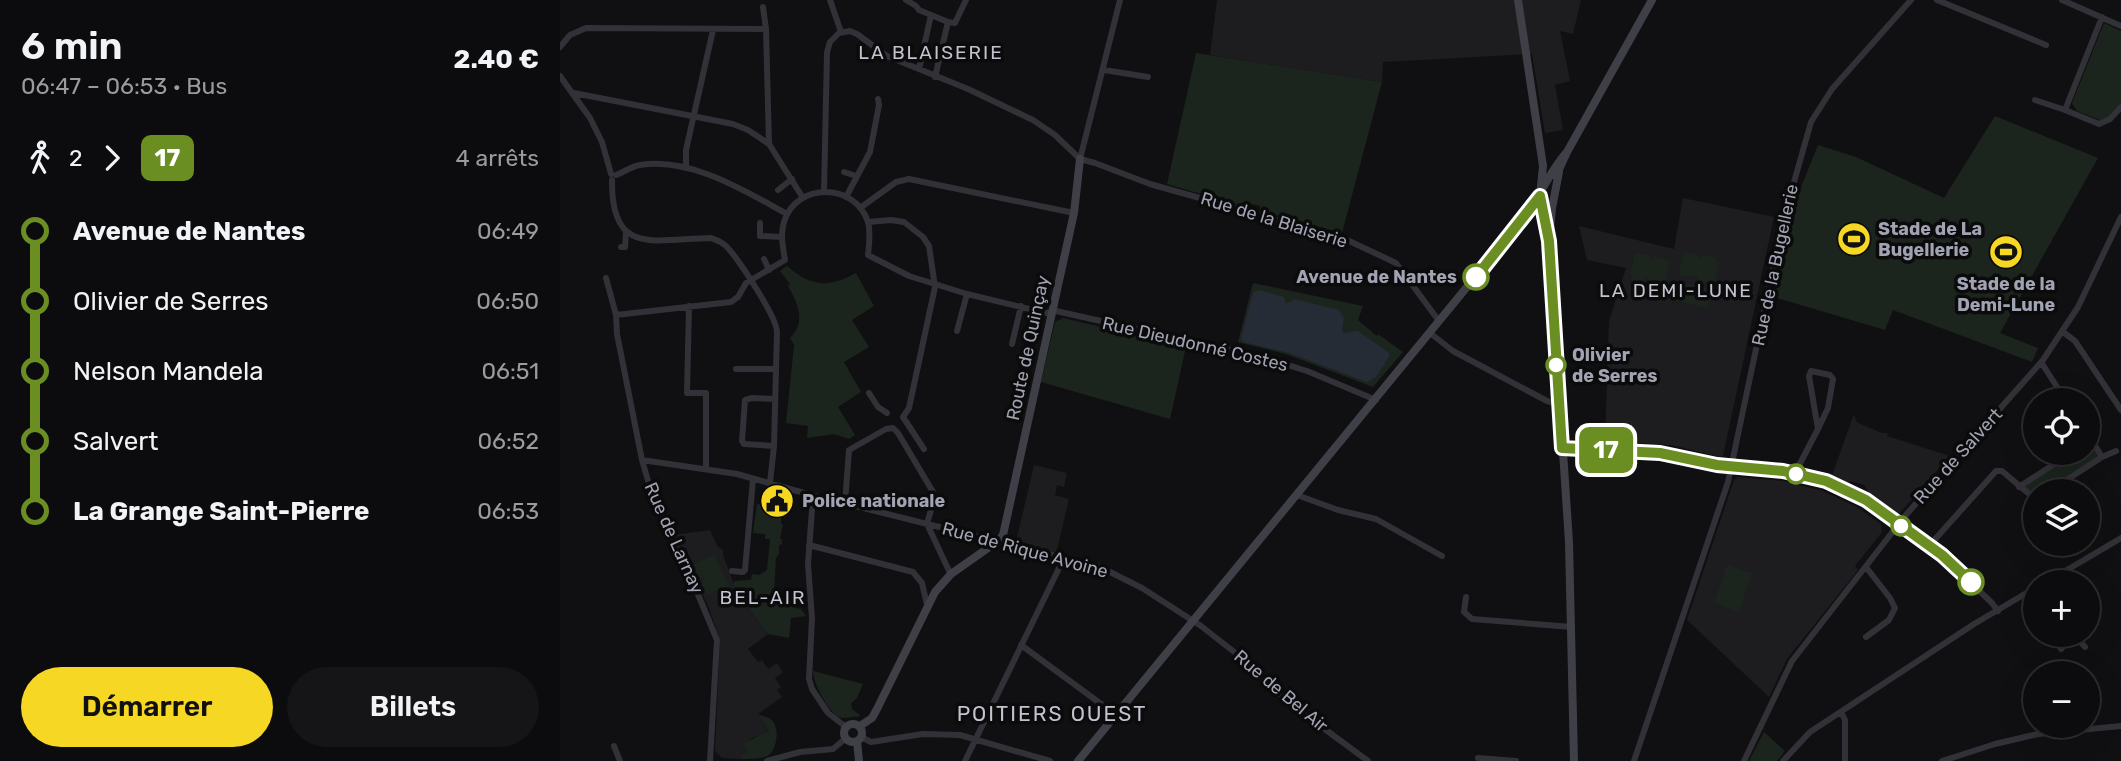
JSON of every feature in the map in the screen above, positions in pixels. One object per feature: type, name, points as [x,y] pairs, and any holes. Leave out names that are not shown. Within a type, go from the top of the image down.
[{"type":"street","points":[[830,0],[841,32]]},
{"type":"street","points":[[906,0],[919,10],[955,23],[966,0]]},
{"type":"street","points":[[824,191],[827,52],[830,42],[841,32],[857,34],[887,56],[1027,117],[1055,135],[1080,159],[1120,0]]},
{"type":"street","points":[[1518,0],[1543,169],[1540,196],[1549,241]]},
{"type":"street","points":[[1574,761],[1572,627],[1549,241],[1552,208],[1559,172],[1567,152],[1652,0]]},
{"type":"street","name":"Rue de la Bugellerie","points":[[1634,761],[1714,529],[1732,467],[1783,220],[1811,122],[1832,89],[1911,0]]},
{"type":"street","points":[[1937,0],[2046,46]]},
{"type":"street","points":[[2062,0],[2121,26]]},
{"type":"street","points":[[764,7],[769,144]]},
{"type":"street","points":[[919,69],[931,15]]},
{"type":"street","points":[[2065,110],[2102,17]]},
{"type":"street","points":[[935,77],[948,22]]},
{"type":"street","points":[[560,47],[570,35],[586,28],[766,29]]},
{"type":"street","points":[[686,168],[686,150],[713,30]]},
{"type":"street","points":[[1104,70],[1148,77]]},
{"type":"street","points":[[560,76],[574,93],[596,130],[613,176],[611,197],[616,221],[626,232],[639,239],[711,238],[720,241],[750,280],[777,326],[774,446],[769,483]]},
{"type":"street","points":[[574,93],[694,116],[748,130],[769,144],[803,198]]},
{"type":"street","points":[[846,197],[870,152],[878,99]]},
{"type":"street","points":[[2035,100],[2099,124],[2110,119],[2121,107]]},
{"type":"street","points":[[1078,761],[1430,333],[1540,196],[1556,164],[1567,152]]},
{"type":"street","name":"Route de Quinçay","points":[[998,541],[1003,535],[1017,476],[1074,213],[1080,159]]},
{"type":"street","name":"Rue de la Blaiserie","points":[[1080,159],[1150,184],[1345,239],[1396,263],[1439,321]]},
{"type":"street","points":[[613,176],[638,165],[686,168],[729,182],[788,214]]},
{"type":"street","points":[[1543,169],[1549,182],[1552,208]]},
{"type":"street","points":[[844,172],[856,176]]},
{"type":"street","points":[[1549,182],[1559,172]]},
{"type":"street","points":[[778,190],[792,179]]},
{"type":"street","points":[[860,208],[896,182],[909,179],[1074,213]]},
{"type":"street","points":[[616,315],[731,302],[750,280],[785,260],[782,237],[788,214],[803,198],[824,191],[846,197],[860,208],[868,222],[891,219],[904,222],[923,237],[929,246],[935,284],[909,408],[903,417],[924,449]]},
{"type":"street","name":"Rue de Salvert","points":[[1744,761],[1787,668],[1898,524],[2041,362],[2063,332],[2121,217]]},
{"type":"street","name":"Rue Dieudonné Costes","points":[[868,222],[868,255],[909,276],[1021,306],[1052,313],[1056,311],[1262,357],[1307,371],[1376,400]]},
{"type":"street","points":[[760,223],[760,236],[782,237]]},
{"type":"street","points":[[621,247],[625,247],[626,232]]},
{"type":"street","points":[[764,259],[769,270]]},
{"type":"street","name":"Rue de Larnay","points":[[606,278],[616,315],[617,334],[642,460],[651,491],[717,640],[710,761]]},
{"type":"street","points":[[957,331],[967,293]]},
{"type":"street","points":[[689,306],[687,393],[706,393],[706,470]]},
{"type":"street","points":[[1012,344],[1021,306]]},
{"type":"street","points":[[2063,332],[2075,341],[2121,410]]},
{"type":"street","points":[[1430,333],[1453,351],[1547,401],[1559,404]]},
{"type":"street","points":[[2041,362],[2058,388]]},
{"type":"street","points":[[736,369],[776,369]]},
{"type":"street","points":[[1795,473],[1818,429],[1829,407],[1833,379],[1828,374],[1811,371],[1809,376],[1818,429]]},
{"type":"street","points":[[869,393],[878,407],[887,413]]},
{"type":"street","points":[[774,446],[748,446],[742,441],[745,400],[775,399]]},
{"type":"street","points":[[845,503],[849,450],[886,429],[893,428],[933,492],[934,499],[927,524],[951,575]]},
{"type":"street","points":[[1562,448],[1660,453],[1732,467],[1795,473],[1826,481],[1854,494],[1929,546],[1957,569],[1997,611]]},
{"type":"street","points":[[2068,479],[2116,451]]},
{"type":"street","name":"Rue de Rique Avoine","points":[[642,460],[753,479],[1100,566],[1142,588],[1193,622]]},
{"type":"street","points":[[2019,487],[2053,465]]},
{"type":"street","points":[[1929,546],[1996,471],[2002,471],[2023,490]]},
{"type":"street","points":[[732,571],[745,570],[753,479]]},
{"type":"street","points":[[1297,495],[1338,510],[1376,519],[1443,556]]},
{"type":"street","points":[[813,496],[808,564],[812,628],[810,683],[832,718],[846,727]]},
{"type":"street","points":[[2067,570],[2121,538]]},
{"type":"street","points":[[846,727],[852,724],[860,726],[872,718],[927,605],[951,575],[998,541]]},
{"type":"street","points":[[809,545],[913,572],[922,583],[927,605]]},
{"type":"street","points":[[965,761],[1064,558]]},
{"type":"street","points":[[1866,567],[1890,597],[1895,608],[1889,620],[1866,637]]},
{"type":"street","points":[[1783,761],[1804,736],[2023,595]]},
{"type":"street","points":[[1466,597],[1464,612],[1472,620],[1572,627]]},
{"type":"street","name":"Rue de Bel Air","points":[[1193,622],[1247,662],[1296,708],[1368,761]]},
{"type":"street","points":[[1021,645],[1116,715]]},
{"type":"street","points":[[1841,712],[1845,720],[1845,761]]},
{"type":"street","points":[[859,761],[860,726]]},
{"type":"street","points":[[1942,761],[2038,734],[2121,726]]},
{"type":"street","points":[[767,761],[800,752],[833,749],[846,738],[846,727]]},
{"type":"street","points":[[846,738],[852,742],[859,739],[871,742],[923,734],[960,735],[1050,761]]},
{"type":"street","points":[[614,746],[620,761]]},
{"type":"street","points":[[1478,758],[1516,761]]},
{"type":"shaded area","points":[[1217,0],[1581,0],[1573,34],[1560,31],[1570,81],[1555,85],[1563,130],[1545,133],[1532,54],[1383,62],[1382,82],[1210,55]]},
{"type":"shaded area","points":[[2104,23],[2121,31],[2121,103],[2108,117],[2100,120],[2077,111],[2072,103]]},
{"type":"shaded area","points":[[1196,53],[1382,82],[1342,233],[1260,211],[1260,206],[1248,203],[1245,207],[1167,184]]},
{"type":"shaded area","points":[[1995,116],[2098,158],[2000,333],[2038,348],[2032,362],[1893,310],[1885,330],[1774,297],[1791,212],[1818,145],[1856,157],[1944,198]]},
{"type":"shaded area","points":[[1683,198],[1774,217],[1723,456],[1720,457],[1672,445],[1605,441],[1609,321],[1626,268],[1587,260],[1579,226],[1674,249]]},
{"type":"shaded area","points":[[1686,252],[1699,255],[1699,258],[1703,255],[1716,258],[1719,262],[1715,281],[1711,283],[1698,280],[1698,277],[1681,276],[1679,273],[1683,254]]},
{"type":"shaded area","points":[[1637,253],[1651,256],[1650,259],[1653,260],[1654,257],[1668,260],[1670,263],[1662,286],[1649,283],[1646,278],[1645,282],[1631,280],[1634,256]]},
{"type":"shaded area","points":[[787,266],[804,278],[820,283],[837,281],[856,273],[874,306],[852,320],[869,347],[844,362],[861,392],[838,407],[855,435],[849,439],[834,434],[807,438],[808,426],[786,423],[794,345],[790,338],[799,319],[797,305],[788,286],[790,284],[780,271]]},
{"type":"shaded area","points":[[1678,281],[1711,289],[1707,308],[1673,300]]},
{"type":"shaded area","points":[[1253,283],[1363,306],[1358,320],[1403,352],[1373,387],[1286,354],[1238,342]]},
{"type":"shaded area","points":[[1259,290],[1284,297],[1286,304],[1294,299],[1339,310],[1344,318],[1343,333],[1358,331],[1389,353],[1389,357],[1375,378],[1367,382],[1289,353],[1243,342],[1241,339],[1253,293]]},
{"type":"shaded area","points":[[1063,318],[1186,347],[1170,419],[1041,382],[1055,322]]},
{"type":"shaded area","points":[[1854,414],[1856,422],[1888,433],[1887,436],[1950,456],[1898,515],[1893,515],[1876,502],[1864,485],[1850,481],[1847,485],[1831,478]]},
{"type":"shaded area","points":[[1034,465],[1067,473],[1064,487],[1057,485],[1055,495],[1069,499],[1056,554],[1016,542]]},
{"type":"shaded area","points":[[2056,465],[2086,465],[2064,479],[2035,479]]},
{"type":"shaded area","points":[[1737,477],[1784,481],[1823,491],[1857,507],[1881,524],[1882,532],[1855,566],[1858,570],[1787,659],[1769,697],[1687,620]]},
{"type":"shaded area","points":[[757,504],[784,509],[781,515],[782,544],[779,545],[776,558],[774,592],[779,593],[779,599],[792,599],[797,609],[800,608],[806,616],[791,618],[789,638],[768,634],[749,609],[752,606],[746,598],[743,600],[733,588],[734,581],[751,580],[752,574],[759,575],[767,570],[770,539],[765,539],[765,534],[753,533]]},
{"type":"shaded area","points":[[710,530],[718,547],[723,550],[735,587],[743,600],[746,598],[752,607],[749,609],[768,634],[748,649],[758,662],[762,660],[768,669],[777,663],[783,672],[775,678],[781,687],[777,690],[782,697],[758,714],[769,730],[743,745],[747,751],[742,754],[742,759],[722,758],[715,751],[720,639],[708,606],[674,535]]},
{"type":"shaded area","points":[[714,554],[730,587],[707,595],[701,582],[705,580],[704,577],[699,579],[693,565]]},
{"type":"shaded area","points":[[1727,565],[1752,573],[1739,612],[1714,603]]},
{"type":"shaded area","points":[[813,671],[863,684],[857,698],[851,703],[852,709],[859,717],[842,718],[832,712],[819,691]]},
{"type":"shaded area","points":[[758,714],[769,718],[775,725],[777,736],[774,746],[770,754],[764,757],[742,759],[742,754],[747,751],[742,744],[769,731]]},
{"type":"shaded area","points":[[1764,732],[1785,751],[1777,761],[1749,761]]},
{"type":"bus line","name":"17","points":[[1476,277],[1540,196],[1549,241],[1562,448],[1660,453],[1717,465],[1783,471],[1826,481],[1866,500],[1942,555],[1971,582]]},
{"type":"place","name":"Stade de La Bugellerie","points":[[1854,239]]},
{"type":"place","name":"Stade de la Demi-Lune","points":[[2006,252]]},
{"type":"place","name":"Avenue de Nantes","points":[[1476,277]]},
{"type":"place","name":"Olivier de Serres","points":[[1556,365]]},
{"type":"place","name":"Police nationale","points":[[777,501]]},
{"type":"district","name":"LA BLAISERIE","points":[[931,52]]},
{"type":"district","name":"LA DEMI-LUNE","points":[[1676,290]]},
{"type":"district","name":"BEL-AIR","points":[[763,597]]},
{"type":"district","name":"POITIERS OUEST","points":[[1052,713]]}]
